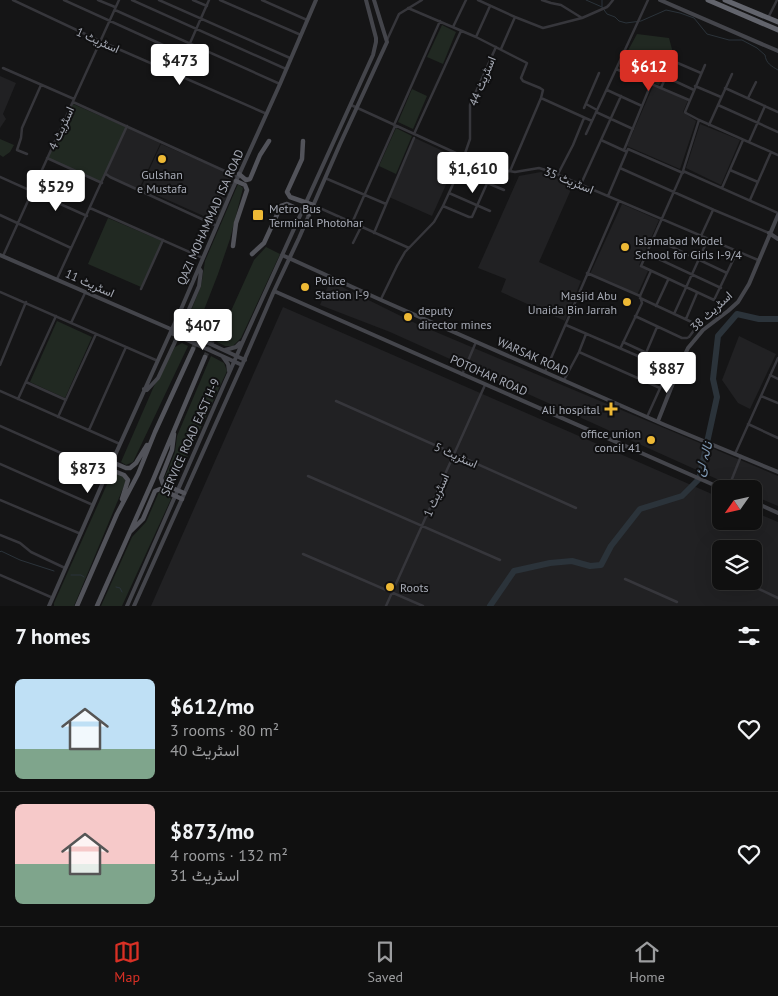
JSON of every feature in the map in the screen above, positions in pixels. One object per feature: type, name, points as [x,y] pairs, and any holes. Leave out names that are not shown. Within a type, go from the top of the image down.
[{"type":"highway","points":[[708,0],[778,30]]},
{"type":"highway","points":[[725,0],[778,22]]},
{"type":"main road","points":[[238,177],[246,180],[250,179],[260,155],[269,141]]},
{"type":"main road","points":[[303,141],[302,159],[287,192],[290,196],[313,205]]},
{"type":"main road","points":[[233,246],[236,223],[247,190],[238,177]]},
{"type":"main road","points":[[252,254],[264,243],[281,206],[287,204],[309,214]]},
{"type":"main road","points":[[77,606],[193,349]]},
{"type":"main road","points":[[97,606],[205,356]]},
{"type":"main road","points":[[174,430],[172,450],[160,478],[163,484],[184,493]]},
{"type":"main road","points":[[112,462],[130,468],[136,463],[155,432]]},
{"type":"main road","points":[[108,471],[124,474],[128,480],[117,514]]},
{"type":"main road","points":[[129,534],[142,519],[156,491],[160,489],[182,499]]},
{"type":"street","name":"اسٹریٹ 1","points":[[13,0],[100,41],[267,114]]},
{"type":"street","points":[[64,0],[185,55]]},
{"type":"street","points":[[98,0],[280,84]]},
{"type":"street","name":"اسٹریٹ 4","points":[[2,256],[33,192],[119,0]]},
{"type":"street","points":[[132,0],[286,69]]},
{"type":"street","points":[[159,0],[291,59]]},
{"type":"street","points":[[194,0],[207,6]]},
{"type":"street","points":[[176,75],[210,0]]},
{"type":"street","points":[[220,0],[301,36]]},
{"type":"street","points":[[262,0],[307,20]]},
{"type":"street","points":[[274,5],[276,0]]},
{"type":"street","name":"QAZI MOHAMMAD ISA ROAD","points":[[50,606],[316,0]]},
{"type":"street","name":"SERVICE ROAD EAST H-9","points":[[127,606],[236,356],[373,55],[376,42],[366,0]]},
{"type":"street","points":[[374,0],[387,42]]},
{"type":"street","points":[[134,606],[399,14],[422,0]]},
{"type":"street","points":[[454,27],[466,0]]},
{"type":"street","points":[[478,0],[543,28],[582,18],[607,7],[612,0]]},
{"type":"street","points":[[542,0],[561,5],[582,18]]},
{"type":"street","points":[[586,134],[648,0]]},
{"type":"street","points":[[660,0],[778,51]]},
{"type":"street","points":[[768,18],[777,0]]},
{"type":"street","points":[[476,37],[490,6]]},
{"type":"street","points":[[408,8],[461,30],[528,63],[521,78],[522,80],[543,90],[510,171]]},
{"type":"street","points":[[501,49],[516,17]]},
{"type":"street","points":[[352,223],[440,21]]},
{"type":"street","points":[[374,233],[461,30]]},
{"type":"street","points":[[376,42],[384,34]]},
{"type":"street","name":"اسٹریٹ 44","points":[[381,300],[397,266],[409,248],[434,222],[459,171],[470,138],[470,105],[496,47]]},
{"type":"street","points":[[661,88],[676,53]]},
{"type":"street","points":[[673,61],[701,73]]},
{"type":"street","points":[[705,65],[685,112],[709,125],[778,155]]},
{"type":"street","points":[[3,68],[238,177]]},
{"type":"street","points":[[616,69],[689,100]]},
{"type":"street","points":[[584,108],[599,73]]},
{"type":"street","points":[[709,125],[732,74]]},
{"type":"street","points":[[666,77],[694,90]]},
{"type":"street","points":[[748,98],[756,82]]},
{"type":"street","points":[[608,196],[620,168],[632,129],[651,84]]},
{"type":"street","points":[[27,154],[18,150],[22,128],[41,85]]},
{"type":"street","points":[[695,86],[721,97]]},
{"type":"street","points":[[725,88],[778,112]]},
{"type":"street","points":[[607,90],[642,106]]},
{"type":"street","points":[[581,184],[621,96]]},
{"type":"street","points":[[541,98],[592,121]]},
{"type":"street","points":[[586,104],[610,119],[632,129]]},
{"type":"street","name":"اسٹریٹ 35","points":[[350,105],[414,136],[493,170],[515,172],[539,168],[558,174],[758,260]]},
{"type":"street","points":[[718,105],[778,132]]},
{"type":"street","points":[[749,142],[765,106]]},
{"type":"street","points":[[558,174],[584,118]]},
{"type":"street","points":[[699,120],[683,172],[640,266],[714,300],[737,252]]},
{"type":"street","points":[[56,280],[128,126]]},
{"type":"street","points":[[601,140],[625,151],[629,149],[750,200],[778,214]]},
{"type":"street","points":[[722,188],[743,140]]},
{"type":"street","points":[[333,141],[340,144]]},
{"type":"street","points":[[750,200],[771,152]]},
{"type":"street","points":[[47,158],[102,183]]},
{"type":"street","points":[[620,168],[778,238]]},
{"type":"street","points":[[443,206],[471,217],[473,216],[493,170]]},
{"type":"street","points":[[730,170],[758,182]]},
{"type":"street","points":[[459,171],[504,190]]},
{"type":"street","points":[[106,174],[110,178],[217,226]]},
{"type":"street","points":[[0,177],[87,216]]},
{"type":"street","points":[[325,178],[386,204]]},
{"type":"street","points":[[449,193],[490,211]]},
{"type":"street","points":[[545,372],[619,201]]},
{"type":"street","points":[[313,205],[409,248]]},
{"type":"street","points":[[90,208],[203,258]]},
{"type":"street","points":[[701,236],[714,210]]},
{"type":"street","name":"اسٹریٹ 38","points":[[658,421],[688,348],[704,330],[738,302],[749,284],[778,214]]},
{"type":"street","points":[[0,215],[72,248]]},
{"type":"street","points":[[353,243],[361,227]]},
{"type":"street","points":[[653,238],[727,273]]},
{"type":"street","points":[[674,314],[708,239]]},
{"type":"street","points":[[142,289],[163,240]]},
{"type":"street","points":[[646,253],[721,288]]},
{"type":"street","name":"اسٹریٹ 11","points":[[2,256],[172,330]]},
{"type":"street","name":"WARSAK ROAD","points":[[282,256],[695,438],[778,472]]},
{"type":"street","points":[[144,389],[146,390],[158,378],[178,336],[199,286],[201,271],[199,268]]},
{"type":"street","points":[[621,348],[642,302],[640,297],[651,271]]},
{"type":"street","points":[[588,273],[698,325],[687,338],[682,338],[635,316]]},
{"type":"street","points":[[656,306],[669,279]]},
{"type":"street","name":"POTOHAR ROAD","points":[[274,291],[712,484]]},
{"type":"street","points":[[0,292],[158,361]]},
{"type":"street","points":[[71,323],[85,292]]},
{"type":"street","points":[[686,319],[697,292]]},
{"type":"street","points":[[0,365],[26,302]]},
{"type":"street","points":[[18,399],[56,316]]},
{"type":"street","points":[[566,325],[668,369]]},
{"type":"street","points":[[646,353],[657,327]]},
{"type":"street","points":[[172,330],[180,330],[225,350],[236,356],[243,363]]},
{"type":"street","points":[[172,330],[174,334],[186,340],[234,361],[243,363]]},
{"type":"street","points":[[58,417],[96,334]]},
{"type":"street","points":[[564,380],[586,334]]},
{"type":"street","points":[[225,350],[236,347],[244,339]]},
{"type":"street","points":[[462,375],[476,342]]},
{"type":"street","points":[[624,342],[679,368]]},
{"type":"street","points":[[89,430],[126,347]]},
{"type":"street","points":[[579,352],[660,388]]},
{"type":"street","points":[[222,356],[228,364],[228,375]]},
{"type":"street","points":[[735,454],[778,358]]},
{"type":"street","points":[[647,417],[671,364]]},
{"type":"street","points":[[770,375],[778,379]]},
{"type":"street","points":[[26,382],[66,400]]},
{"type":"street","name":"اسٹریٹ 1","points":[[386,606],[485,384]]},
{"type":"street","points":[[0,391],[120,444]]},
{"type":"street","points":[[761,396],[778,403]]},
{"type":"street","name":"اسٹریٹ 5","points":[[336,402],[576,508]]},
{"type":"street","points":[[748,424],[778,438]]},
{"type":"street","points":[[0,426],[108,471]]},
{"type":"street","points":[[732,480],[741,456]]},
{"type":"street","points":[[0,464],[94,504]]},
{"type":"street","points":[[308,476],[500,560]]},
{"type":"street","points":[[0,500],[80,534]]},
{"type":"street","points":[[762,506],[778,513]]},
{"type":"street","points":[[0,534],[20,543],[31,552],[66,568]]},
{"type":"street","points":[[303,554],[423,606]]},
{"type":"street","points":[[0,575],[53,598]]},
{"type":"street","points":[[624,578],[677,602]]},
{"type":"street","points":[[761,590],[778,598]]},
{"type":"shaded area","points":[[442,25],[456,32],[443,64],[427,57]]},
{"type":"shaded area","points":[[637,34],[669,38],[673,53],[659,85],[619,67]]},
{"type":"shaded area","points":[[0,76],[16,83],[3,114],[6,119],[0,128]]},
{"type":"shaded area","points":[[653,86],[688,100],[683,112],[696,121],[680,169],[627,146]]},
{"type":"shaded area","points":[[412,89],[427,96],[413,129],[398,122]]},
{"type":"shaded area","points":[[73,104],[126,127],[102,183],[47,158]]},
{"type":"shaded area","points":[[700,124],[740,140],[721,185],[686,168]]},
{"type":"shaded area","points":[[127,126],[161,142],[138,191],[106,174]]},
{"type":"shaded area","points":[[396,128],[412,136],[396,174],[379,166]]},
{"type":"shaded area","points":[[415,138],[458,158],[432,216],[389,197]]},
{"type":"shaded area","points":[[0,139],[14,145],[10,152],[3,157],[0,155]]},
{"type":"shaded area","points":[[161,144],[237,177],[217,222],[141,188]]},
{"type":"shaded area","points":[[541,172],[573,185],[539,262],[581,281],[565,321],[501,292],[506,279],[478,268],[519,176]]},
{"type":"shaded area","points":[[238,184],[243,188],[230,239],[195,333],[189,330],[186,323],[201,286],[205,261]]},
{"type":"shaded area","name":"Islamabad Model School for Girls I-9/4","points":[[622,204],[659,220],[639,265],[648,271],[637,295],[590,274]]},
{"type":"shaded area","points":[[108,218],[162,241],[141,287],[88,264]]},
{"type":"shaded area","points":[[266,247],[280,254],[241,338],[233,346],[225,346],[217,342],[254,260]]},
{"type":"shaded area","points":[[330,281],[417,324],[778,476],[778,506],[762,499],[762,480],[719,480],[390,332],[320,305]]},
{"type":"shaded area","points":[[283,307],[712,494],[712,530],[762,530],[762,515],[778,522],[778,606],[151,606]]},
{"type":"shaded area","points":[[57,321],[92,337],[65,398],[30,382]]},
{"type":"shaded area","points":[[739,336],[776,354],[750,409],[738,403],[722,380]]},
{"type":"shaded area","points":[[182,343],[188,346],[133,462],[126,465],[121,462],[154,386],[175,347]]},
{"type":"shaded area","points":[[211,356],[224,363],[227,371],[175,484],[168,483],[164,479],[175,452],[177,436]]},
{"type":"shaded area","points":[[114,471],[122,475],[126,481],[74,606],[54,606],[54,603]]},
{"type":"shaded area","points":[[159,492],[167,494],[171,499],[122,606],[101,606],[132,537],[146,522]]},
{"type":"waterway","points":[[586,0],[602,7],[607,14],[626,23],[641,21],[666,10],[694,18],[707,34],[729,40],[742,40],[757,48],[765,55],[769,64],[778,70]]},
{"type":"waterway","points":[[602,0],[602,7]]},
{"type":"waterway","name":"نالہ لئ","points":[[490,606],[514,571],[550,563],[572,561],[590,566],[601,565],[611,546],[640,509],[682,496],[699,479],[717,397],[713,379],[718,336],[737,314],[759,319],[778,319]]},
{"type":"waterway","points":[[0,552],[54,571]]},
{"type":"waterway","points":[[71,575],[81,575],[84,577]]},
{"type":"waterway","points":[[116,587],[120,588],[122,592]]},
{"type":"tunnel","points":[[193,349],[201,331]]},
{"type":"tunnel","points":[[205,357],[213,340]]},
{"type":"place","name":"Gulshan e Mustafa","points":[[162,159]]},
{"type":"place","name":"Metro Bus Terminal Photohar","points":[[258,215]]},
{"type":"place","name":"Islamabad Model School for Girls I-9/4","points":[[625,247]]},
{"type":"place","name":"Police Station I-9","points":[[305,287]]},
{"type":"place","name":"Masjid Abu Unaida Bin Jarrah","points":[[627,302]]},
{"type":"place","name":"deputy director mines","points":[[408,317]]},
{"type":"place","name":"Ali hospital","points":[[611,409]]},
{"type":"place","name":"office union concil 41","points":[[651,440]]},
{"type":"place","name":"Roots","points":[[390,587]]}]
